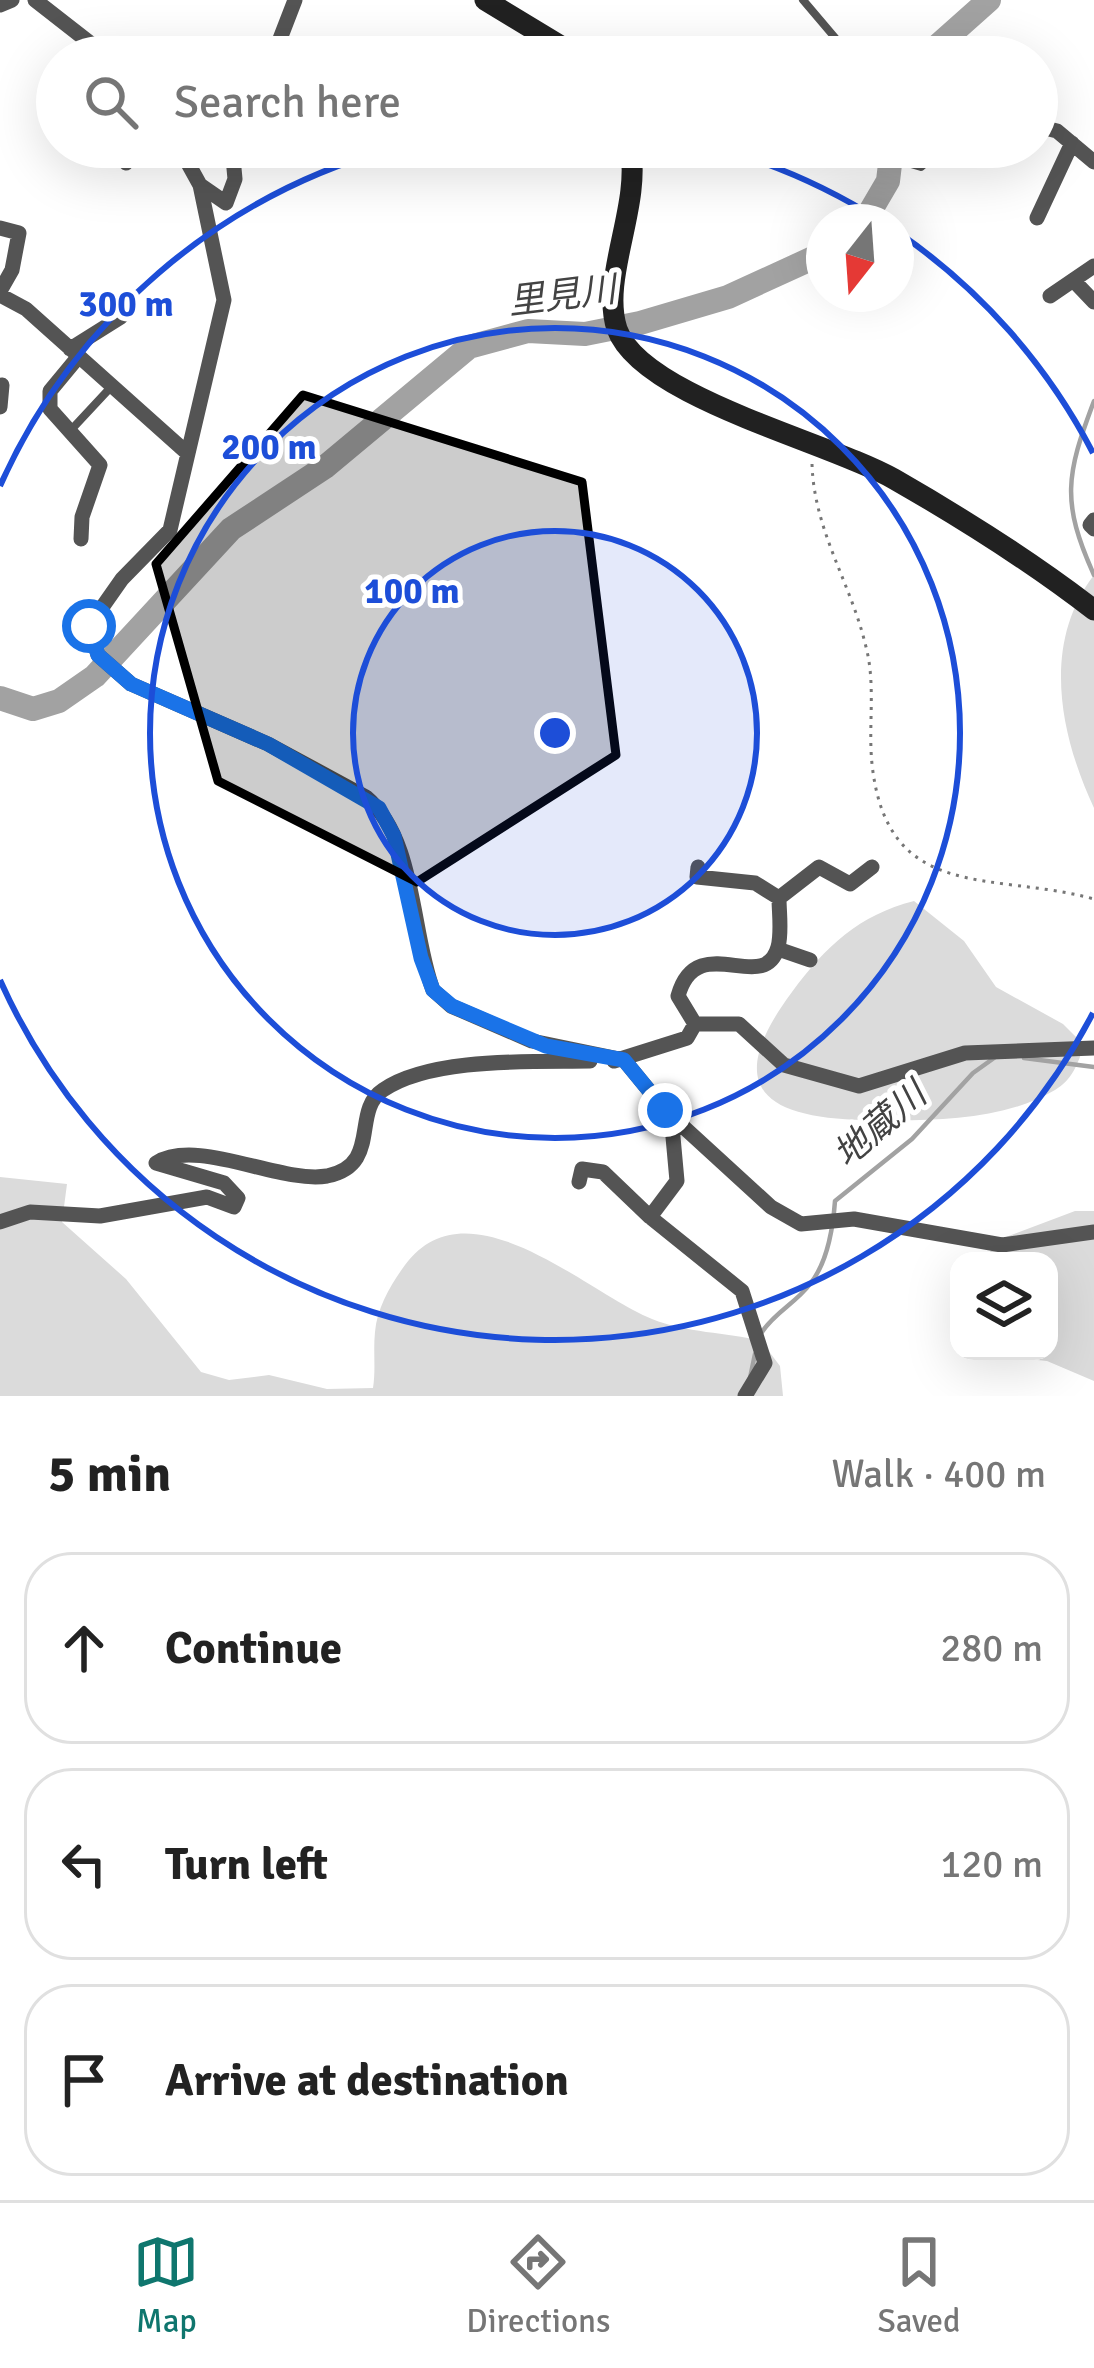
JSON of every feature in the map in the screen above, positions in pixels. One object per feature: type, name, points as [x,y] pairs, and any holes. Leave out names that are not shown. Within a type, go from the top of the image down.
[{"type":"street","points":[[0,5],[12,0]]},
{"type":"street","points":[[35,0],[81,36]]},
{"type":"street","points":[[280,36],[295,0]]},
{"type":"street","points":[[485,0],[544,36]]},
{"type":"street","points":[[1058,132],[1094,162]]},
{"type":"street","points":[[1037,218],[1072,143]]},
{"type":"street","points":[[191,168],[200,185],[224,300],[170,530],[122,579],[89,626],[98,655],[131,684],[268,744],[379,808],[394,836],[421,958],[433,990],[452,1006],[546,1046],[624,1060],[670,1115],[771,1207],[801,1224],[854,1219],[1002,1245],[1094,1232]]},
{"type":"street","points":[[200,185],[226,203],[236,179],[235,168]]},
{"type":"street","points":[[631,168],[632,200],[613,308],[618,331],[646,369],[891,477],[1094,610]]},
{"type":"street","points":[[0,228],[19,233],[12,270],[0,293],[26,309],[186,452]]},
{"type":"street","points":[[1050,296],[1094,266]]},
{"type":"street","points":[[1074,281],[1094,302]]},
{"type":"street","points":[[86,533],[100,465],[50,409],[50,391],[75,353],[121,317]]},
{"type":"street","points":[[0,407],[2,385]]},
{"type":"street","points":[[698,867],[697,877],[755,883],[779,898]]},
{"type":"street","points":[[779,898],[819,867],[850,884],[872,867]]},
{"type":"street","points":[[695,1024],[678,996],[693,969],[710,962],[752,969],[768,963],[778,949],[779,898]]},
{"type":"street","points":[[778,949],[810,960]]},
{"type":"street","points":[[0,1222],[30,1212],[100,1216],[206,1197],[234,1208],[238,1198],[224,1183],[156,1163],[167,1156],[221,1160],[325,1177],[346,1168],[364,1149],[368,1112],[379,1092],[424,1072],[624,1060],[687,1038],[695,1024]]},
{"type":"street","points":[[695,1024],[740,1024],[784,1065],[859,1086],[965,1053],[1094,1048]]},
{"type":"street","points":[[650,1216],[677,1180],[670,1115]]},
{"type":"street","points":[[579,1182],[582,1169],[603,1172],[742,1291],[765,1363],[745,1396]]},
{"type":"lane","points":[[803,0],[834,36]]},
{"type":"lane","points":[[70,431],[112,386]]},
{"type":"path","points":[[820,447],[811,445],[813,495],[866,645],[872,760],[878,806],[888,831],[920,862],[972,881],[1094,898]]},
{"type":"highlighted area","points":[[303,395],[582,482],[616,755],[417,882],[218,781],[156,564]]},
{"type":"shaded area","points":[[1094,575],[1094,808],[1072,750],[1061,690],[1067,630]]},
{"type":"shaded area","points":[[914,901],[964,941],[996,987],[1063,1024],[1084,1045],[1070,1076],[1034,1101],[962,1117],[829,1118],[778,1103],[764,1090],[757,1073],[759,1051],[792,992],[845,935],[877,915]]},
{"type":"shaded area","points":[[0,1177],[67,1184],[62,1222],[126,1279],[201,1372],[229,1380],[269,1375],[327,1389],[373,1388],[376,1323],[390,1288],[405,1265],[431,1242],[461,1234],[494,1237],[528,1250],[652,1319],[761,1341],[780,1366],[783,1396],[0,1396]]},
{"type":"shaded area","points":[[1075,1211],[1094,1211],[1094,1381],[1037,1360],[1058,1360],[1058,1252],[990,1252],[998,1240]]},
{"type":"waterway","name":"里見川","points":[[949,36],[989,0]]},
{"type":"waterway","name":"里見川","points":[[875,204],[890,168]]},
{"type":"waterway","name":"里見川","points":[[0,698],[33,709],[59,701],[95,676],[231,529],[325,467],[469,347],[528,331],[585,334],[640,323],[728,297],[806,261]]},
{"type":"waterway","name":"地蔵川","points":[[1094,401],[1071,488],[1076,527],[1094,575]]},
{"type":"waterway","name":"地蔵川","points":[[762,1332],[816,1275],[828,1244],[835,1201],[912,1139],[973,1073],[994,1058]]},
{"type":"waterway","name":"地蔵川","points":[[1024,1058],[1094,1067]]},
{"type":"waterway","name":"地蔵川","points":[[750,1378],[755,1354]]},
{"type":"route","points":[[89,626],[98,655],[131,684],[268,744],[379,808],[394,836],[421,958],[433,990],[452,1006],[546,1046],[624,1060],[665,1110]]}]
